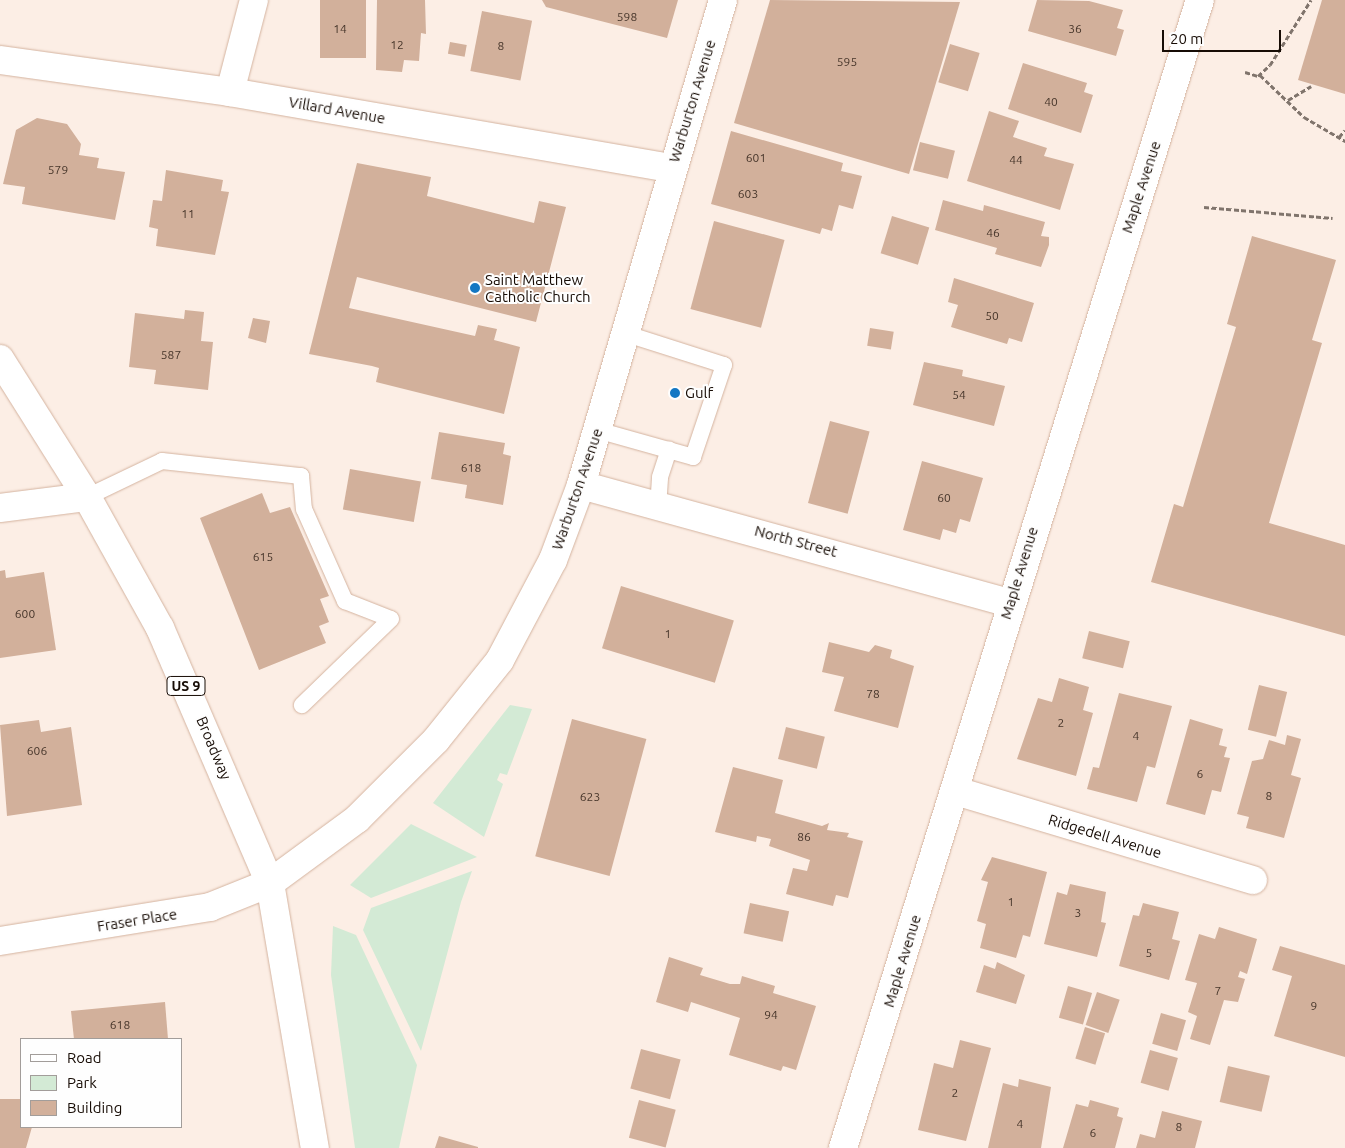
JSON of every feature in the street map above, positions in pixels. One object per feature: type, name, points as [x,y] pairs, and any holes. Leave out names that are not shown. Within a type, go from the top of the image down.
[{"type":"street","points":[[230,92],[254,0]]},
{"type":"street","name":"Warburton Avenue","points":[[270,883],[357,819],[470,699],[500,660],[535,593],[581,485],[672,168],[723,0]]},
{"type":"street","name":"Maple Avenue","points":[[844,1148],[956,791],[1009,602],[1200,0]]},
{"type":"street","name":"Villard Avenue","points":[[0,60],[230,92],[672,168]]},
{"type":"street","name":"Broadway","points":[[0,359],[87,497],[160,628],[270,883],[315,1148]]},
{"type":"street","name":"North Street","points":[[581,485],[658,507],[764,532],[1009,602]]},
{"type":"street","points":[[0,508],[87,497]]},
{"type":"street","name":"Ridgedell Avenue","points":[[956,791],[1253,880]]},
{"type":"street","name":"Fraser Place","points":[[0,941],[210,907],[270,883]]},
{"type":"lane","points":[[597,430],[669,448],[693,457],[724,365],[624,334]]},
{"type":"lane","points":[[658,507],[669,448]]},
{"type":"lane","points":[[87,497],[162,461],[301,476],[304,509],[344,601],[391,619],[302,706]]},
{"type":"path","points":[[1260,75],[1290,38],[1311,0]]},
{"type":"path","points":[[1245,72],[1260,75],[1304,116],[1345,141]]},
{"type":"path","points":[[1288,100],[1311,86]]},
{"type":"path","points":[[1339,137],[1345,130]]},
{"type":"path","points":[[1204,207],[1333,218]]},
{"type":"green space","points":[[510,705],[532,709],[507,775],[500,773],[497,780],[503,784],[484,837],[433,803]]},
{"type":"green space","points":[[411,824],[477,857],[371,898],[350,885]]},
{"type":"green space","points":[[472,871],[461,902],[421,1051],[363,930],[371,908]]},
{"type":"green space","points":[[333,926],[356,935],[417,1065],[399,1148],[355,1148],[331,975]]},
{"type":"building","points":[[320,0],[366,0],[366,58],[320,58]]},
{"type":"building","points":[[377,0],[425,0],[426,34],[421,33],[419,61],[404,60],[402,72],[376,70]]},
{"type":"building","points":[[542,0],[678,0],[667,38],[546,7]]},
{"type":"building","points":[[770,0],[960,2],[909,174],[734,123]]},
{"type":"building","points":[[1037,0],[1089,1],[1123,10],[1117,28],[1124,30],[1116,56],[1028,31]]},
{"type":"building","points":[[1322,0],[1345,0],[1345,94],[1298,80]]},
{"type":"building","points":[[482,11],[532,21],[520,81],[470,71]]},
{"type":"building","points":[[450,42],[467,45],[465,57],[448,54]]},
{"type":"building","points":[[950,44],[980,53],[968,91],[938,82]]},
{"type":"building","points":[[1023,63],[1087,83],[1084,92],[1093,95],[1081,133],[1008,109]]},
{"type":"building","points":[[989,111],[1019,121],[1013,137],[1047,148],[1044,156],[1074,164],[1060,210],[967,181]]},
{"type":"building","points":[[37,118],[67,124],[81,144],[79,155],[99,158],[97,168],[125,172],[115,220],[22,204],[25,187],[3,184],[16,130]]},
{"type":"building","points":[[731,131],[843,163],[841,171],[862,176],[853,209],[839,205],[832,231],[822,228],[820,234],[711,204]]},
{"type":"building","points":[[920,142],[955,151],[948,179],[913,170]]},
{"type":"building","name":"Saint Matthew Catholic Church","points":[[357,163],[431,177],[427,196],[534,223],[539,201],[566,207],[536,322],[357,277],[349,308],[475,336],[478,325],[497,329],[494,340],[520,347],[504,414],[376,382],[379,368],[309,354]]},
{"type":"building","points":[[166,170],[223,180],[221,191],[229,192],[215,255],[156,246],[158,229],[149,227],[153,200],[162,201]]},
{"type":"building","points":[[943,200],[983,211],[984,205],[1045,222],[1041,236],[1049,237],[1049,245],[1041,267],[995,254],[997,248],[935,230]]},
{"type":"building","points":[[892,216],[929,227],[918,265],[881,253]]},
{"type":"building","points":[[714,221],[785,240],[761,328],[690,309]]},
{"type":"building","points":[[1252,236],[1336,260],[1312,340],[1322,343],[1269,523],[1345,545],[1345,636],[1151,582],[1174,504],[1183,507],[1236,327],[1227,324]]},
{"type":"building","points":[[954,278],[1034,303],[1022,342],[1009,338],[1007,344],[951,327],[958,305],[948,302]]},
{"type":"building","points":[[185,310],[204,312],[201,341],[213,342],[208,390],[154,384],[156,370],[129,367],[135,313],[184,319]]},
{"type":"building","points":[[253,318],[270,321],[266,343],[248,338]]},
{"type":"building","points":[[870,328],[894,332],[891,350],[867,346]]},
{"type":"building","points":[[924,362],[963,370],[962,376],[1005,386],[994,426],[913,405]]},
{"type":"building","points":[[830,421],[870,432],[848,514],[808,503]]},
{"type":"building","points":[[439,432],[505,443],[503,454],[511,456],[503,505],[465,498],[467,485],[431,479]]},
{"type":"building","points":[[922,461],[983,478],[970,522],[960,519],[956,533],[943,529],[940,540],[903,530]]},
{"type":"building","points":[[350,469],[421,482],[414,522],[343,509]]},
{"type":"building","points":[[262,493],[270,513],[290,507],[329,596],[320,599],[329,622],[319,626],[326,643],[259,670],[200,518]]},
{"type":"building","points":[[5,570],[6,578],[44,572],[56,650],[0,658],[0,571]]},
{"type":"building","points":[[621,586],[734,620],[715,683],[602,648]]},
{"type":"building","points":[[1089,631],[1130,641],[1123,668],[1082,658]]},
{"type":"building","points":[[829,642],[869,652],[875,645],[892,650],[890,658],[914,666],[898,728],[834,711],[844,677],[822,672]]},
{"type":"building","points":[[1059,678],[1089,687],[1083,710],[1093,713],[1076,776],[1017,759],[1038,698],[1052,702]]},
{"type":"building","points":[[1259,685],[1287,692],[1276,737],[1248,730]]},
{"type":"building","points":[[1119,693],[1172,706],[1155,768],[1147,766],[1137,802],[1087,789],[1093,767],[1099,768]]},
{"type":"building","points":[[572,719],[646,739],[610,876],[535,856]]},
{"type":"building","points":[[1190,719],[1223,729],[1219,745],[1227,747],[1224,757],[1230,758],[1221,792],[1212,790],[1205,815],[1166,804]]},
{"type":"building","points":[[39,720],[41,732],[71,727],[82,805],[7,816],[0,725]]},
{"type":"building","points":[[786,727],[825,737],[817,769],[778,759]]},
{"type":"building","points":[[1287,735],[1301,739],[1291,775],[1301,778],[1284,838],[1246,828],[1249,817],[1237,814],[1252,761],[1263,759],[1269,740],[1285,745]]},
{"type":"building","points":[[733,767],[783,780],[775,813],[822,826],[829,823],[827,830],[849,833],[847,837],[863,841],[848,898],[836,895],[833,906],[786,894],[793,868],[807,871],[810,860],[769,846],[771,839],[757,836],[756,842],[715,832]]},
{"type":"building","points":[[992,857],[1047,872],[1030,937],[1023,935],[1016,958],[980,948],[986,924],[977,921],[988,882],[981,880]]},
{"type":"building","points":[[1070,884],[1106,892],[1101,922],[1106,923],[1097,957],[1044,944],[1057,892],[1067,895]]},
{"type":"building","points":[[750,903],[789,911],[783,942],[744,933]]},
{"type":"building","points":[[1143,903],[1179,912],[1172,939],[1180,941],[1169,980],[1119,966],[1133,915],[1139,916]]},
{"type":"building","points":[[1219,927],[1257,939],[1247,974],[1240,971],[1238,977],[1245,979],[1238,1002],[1224,1000],[1210,1045],[1190,1039],[1197,1016],[1188,1012],[1197,983],[1185,980],[1199,934],[1215,939]]},
{"type":"building","points":[[1280,946],[1345,965],[1345,1057],[1274,1036],[1292,976],[1272,970]]},
{"type":"building","points":[[669,957],[703,968],[700,975],[730,984],[740,984],[742,976],[775,986],[773,993],[816,1006],[796,1070],[783,1066],[781,1071],[729,1055],[740,1018],[691,1002],[688,1012],[656,1002]]},
{"type":"building","points":[[997,962],[1025,975],[1016,1004],[976,992],[984,965],[995,969]]},
{"type":"building","points":[[1068,986],[1092,993],[1083,1025],[1059,1018]]},
{"type":"building","points":[[1097,992],[1120,1000],[1108,1033],[1086,1025]]},
{"type":"building","points":[[165,1002],[168,1038],[74,1038],[71,1011]]},
{"type":"building","points":[[1161,1013],[1186,1020],[1177,1051],[1152,1044]]},
{"type":"building","points":[[1085,1027],[1105,1033],[1095,1065],[1075,1059]]},
{"type":"building","points":[[960,1040],[991,1048],[966,1141],[918,1130],[934,1063],[953,1068]]},
{"type":"building","points":[[641,1049],[681,1060],[670,1099],[630,1089]]},
{"type":"building","points":[[1150,1050],[1178,1058],[1169,1091],[1141,1083]]},
{"type":"building","points":[[1228,1066],[1270,1076],[1262,1112],[1220,1102]]},
{"type":"building","points":[[1019,1079],[1051,1087],[1041,1148],[988,1148],[1003,1083],[1018,1087]]},
{"type":"building","points":[[0,1099],[20,1099],[20,1128],[32,1128],[26,1148],[0,1148]]},
{"type":"building","points":[[639,1100],[676,1110],[666,1148],[629,1138]]},
{"type":"building","points":[[1090,1100],[1119,1108],[1117,1116],[1123,1118],[1115,1148],[1063,1148],[1076,1104],[1088,1107]]},
{"type":"building","points":[[1162,1111],[1202,1121],[1195,1148],[1136,1148],[1140,1134],[1155,1138]]},
{"type":"building","points":[[439,1136],[478,1147],[478,1148],[435,1148]]},
{"type":"place","name":"Saint Matthew Catholic Church","points":[[475,288]]},
{"type":"place","name":"Gulf","points":[[675,393]]}]
